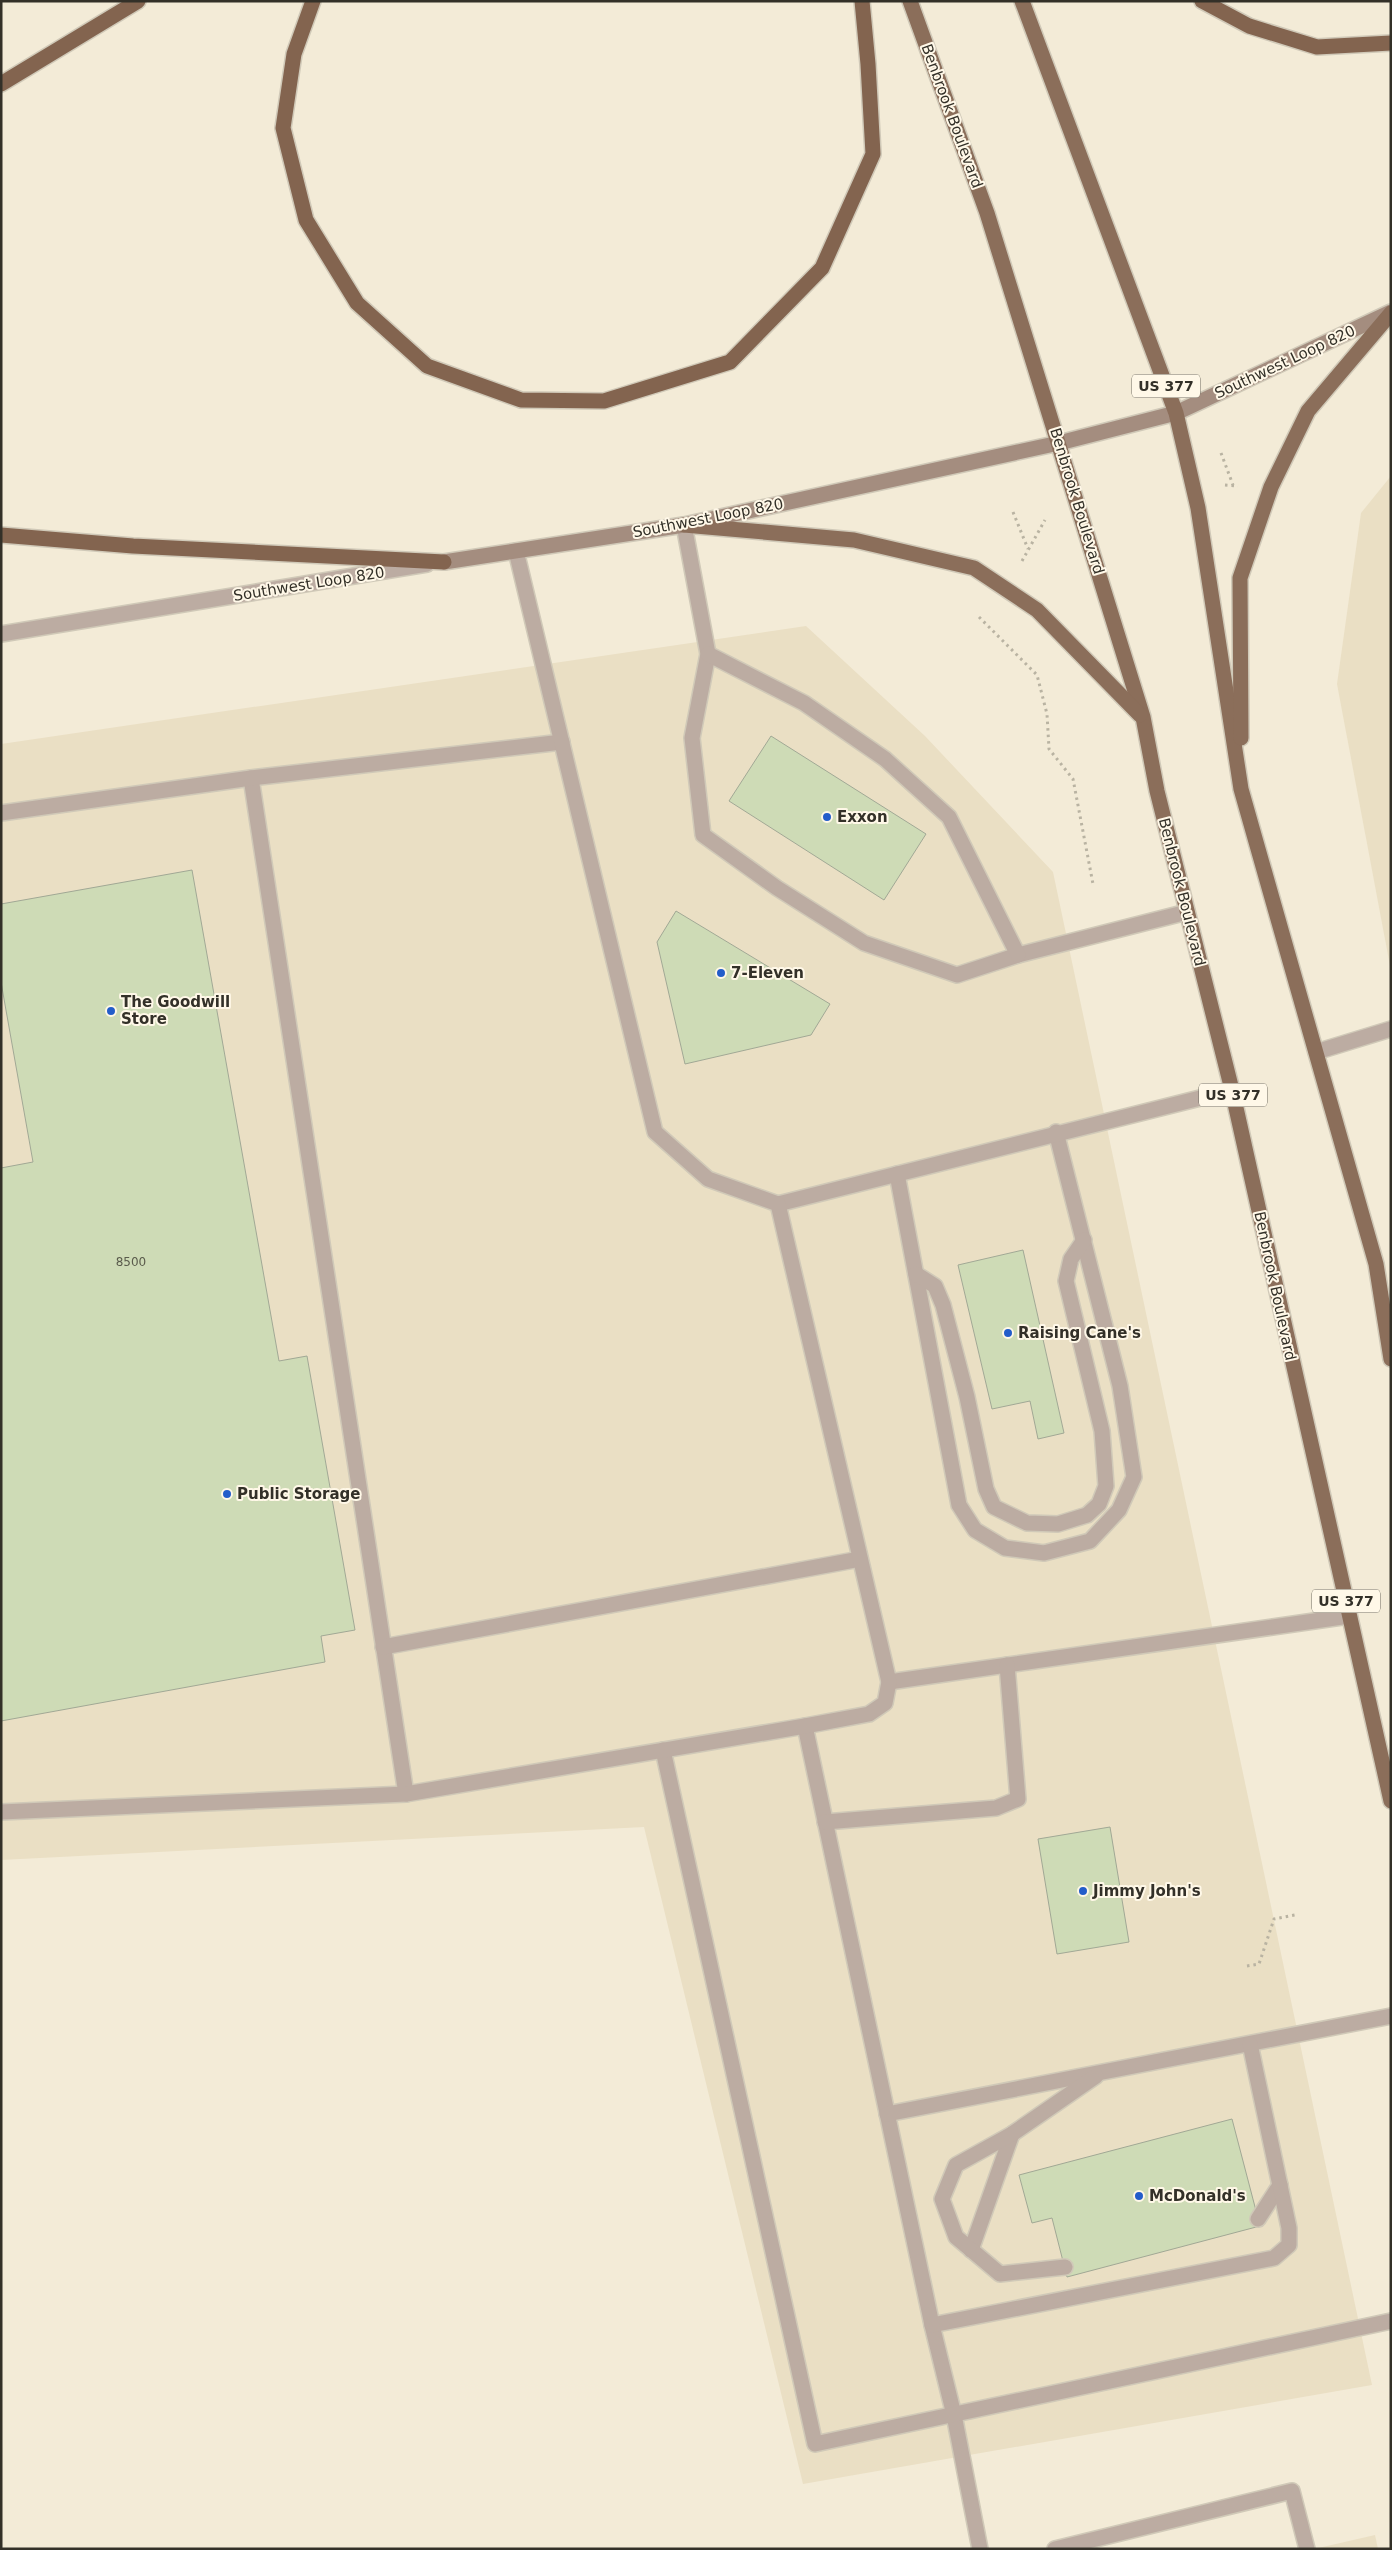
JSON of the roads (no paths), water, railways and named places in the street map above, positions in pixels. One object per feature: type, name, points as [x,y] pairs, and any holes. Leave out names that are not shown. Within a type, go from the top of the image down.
[{"type":"highway","points":[[1,84],[138,1]]},
{"type":"highway","points":[[313,1],[294,54],[283,128],[306,220],[357,303],[427,366],[521,400],[604,401],[730,362],[822,268],[873,154],[862,1]]},
{"type":"highway","name":"Benbrook Boulevard","points":[[910,1],[987,214],[1143,717],[1157,791],[1232,1090],[1391,1801]]},
{"type":"highway","name":"US 377","points":[[1022,1],[1176,413],[1198,508],[1241,789],[1376,1264],[1391,1359]]},
{"type":"highway","points":[[1202,1],[1249,26],[1317,47],[1391,43]]},
{"type":"highway","points":[[1241,789],[1240,578],[1271,487],[1308,411],[1391,312]]},
{"type":"highway","points":[[684,525],[854,540],[974,568],[1037,610],[1143,717]]},
{"type":"highway","points":[[1,535],[133,546],[444,562]]},
{"type":"main road","name":"Southwest Loop 820","points":[[444,562],[684,525],[1059,443],[1176,413],[1391,312]]},
{"type":"street","points":[[684,525],[708,654],[692,738],[703,835],[777,888],[864,943],[957,975],[1018,955],[1187,912]]},
{"type":"street","points":[[516,551],[654,1132],[708,1179],[778,1204],[1056,1132],[1232,1090]]},
{"type":"street","name":"Southwest Loop 820","points":[[1,634],[444,562]]},
{"type":"street","points":[[708,654],[804,703],[885,759],[949,818],[1018,955]]},
{"type":"street","points":[[1,813],[251,778],[562,742]]},
{"type":"street","points":[[251,778],[406,1794]]},
{"type":"street","points":[[1316,1052],[1391,1029]]},
{"type":"street","points":[[897,1174],[959,1505],[975,1530],[1005,1548],[1044,1553],[1090,1541],[1119,1510],[1134,1477],[1120,1386],[1056,1132]]},
{"type":"street","points":[[1,1812],[406,1794],[870,1714],[885,1703],[889,1682],[778,1204]]},
{"type":"street","points":[[916,1274],[935,1286],[943,1305],[967,1397],[986,1489],[994,1507],[1027,1523],[1058,1524],[1087,1515],[1099,1504],[1106,1486],[1102,1432],[1066,1281],[1070,1259],[1084,1240]]},
{"type":"street","points":[[383,1647],[860,1559]]},
{"type":"street","points":[[889,1682],[1349,1616]]},
{"type":"street","points":[[825,1822],[996,1808],[1018,1799],[1006,1665]]},
{"type":"street","points":[[805,1726],[932,2325],[954,2414],[980,2549]]},
{"type":"street","points":[[663,1750],[815,2444],[1391,2321]]},
{"type":"street","points":[[887,2114],[1391,2016]]},
{"type":"street","points":[[932,2325],[1274,2258],[1290,2245],[1289,2228],[1250,2044]]},
{"type":"street","points":[[1065,2267],[1000,2274],[956,2237],[942,2199],[956,2165],[1012,2134],[1102,2072]]},
{"type":"street","points":[[971,2250],[1012,2134]]},
{"type":"street","points":[[1258,2219],[1280,2185]]},
{"type":"street","points":[[1055,2549],[1292,2491],[1307,2549]]},
{"type":"place","name":"Exxon","points":[[827,817]]},
{"type":"place","name":"7-Eleven","points":[[721,973]]},
{"type":"place","name":"The Goodwill Store","points":[[111,1011]]},
{"type":"place","name":"Raising Cane's","points":[[1008,1333]]},
{"type":"place","name":"Public Storage","points":[[227,1494]]},
{"type":"place","name":"Jimmy John's","points":[[1083,1891]]},
{"type":"place","name":"McDonald's","points":[[1139,2196]]}]
